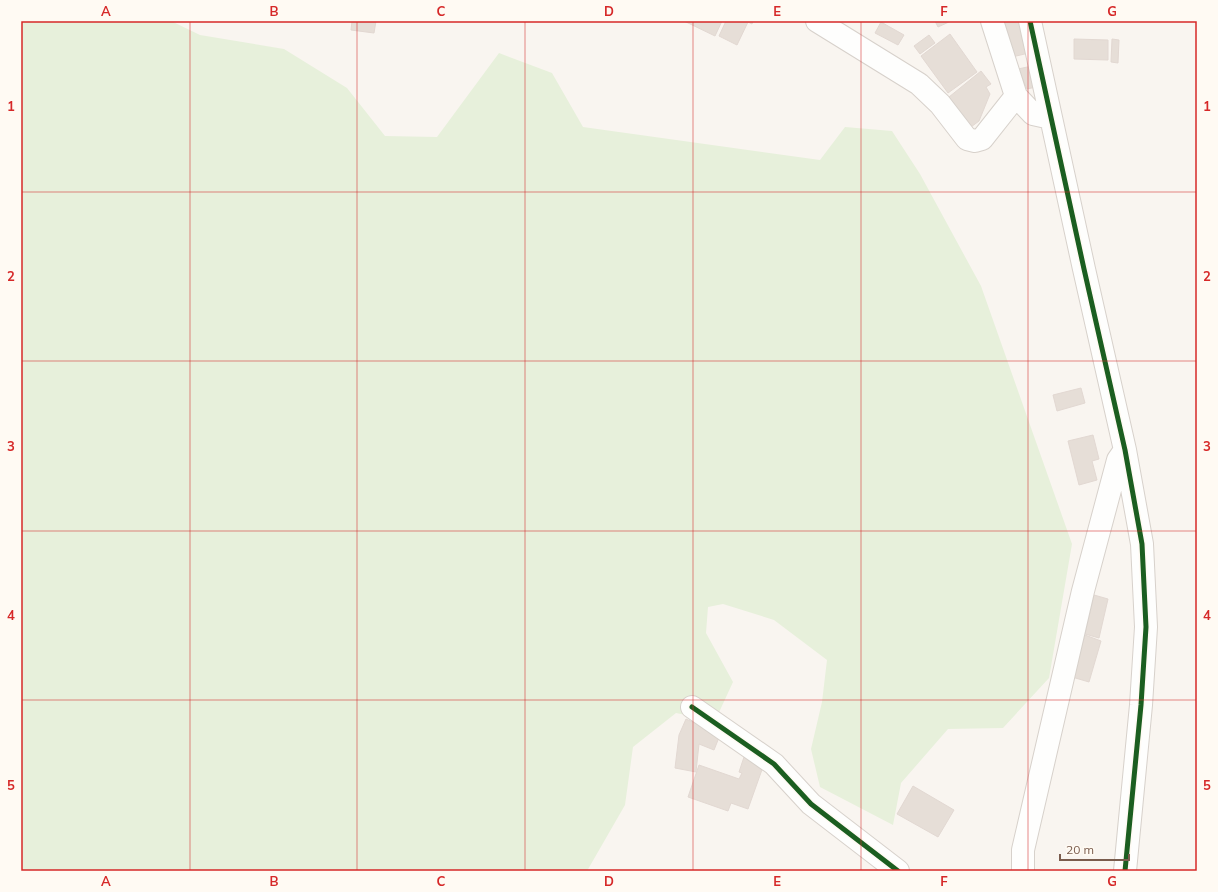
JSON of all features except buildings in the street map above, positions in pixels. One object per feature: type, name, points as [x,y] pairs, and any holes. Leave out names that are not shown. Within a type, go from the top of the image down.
[{"type":"street","points":[[817,21],[919,84],[940,104],[967,139],[975,142],[982,138],[1016,96]]},
{"type":"street","points":[[992,21],[1016,96],[1033,114],[1051,118]]},
{"type":"street","points":[[1030,21],[1125,450],[1142,544],[1146,627],[1141,705],[1125,871]]},
{"type":"street","points":[[1023,871],[1023,850],[1083,591],[1118,460],[1125,450]]},
{"type":"street","points":[[692,707],[774,764],[811,804],[898,871]]},
{"type":"green space","points":[[21,21],[171,21],[200,35],[284,49],[347,88],[385,136],[437,137],[499,53],[552,73],[583,127],[820,160],[845,127],[892,131],[920,174],[981,286],[1072,544],[1049,678],[1003,728],[948,729],[901,783],[893,825],[820,787],[811,749],[822,702],[827,660],[774,620],[723,604],[708,607],[706,633],[733,682],[715,721],[676,713],[633,747],[625,805],[587,871],[21,871]]},
{"type":"cycle path","points":[[1030,21],[1125,450],[1142,544],[1146,627],[1141,705],[1125,871]]},
{"type":"cycle path","points":[[692,707],[774,764],[811,804],[898,871]]}]
